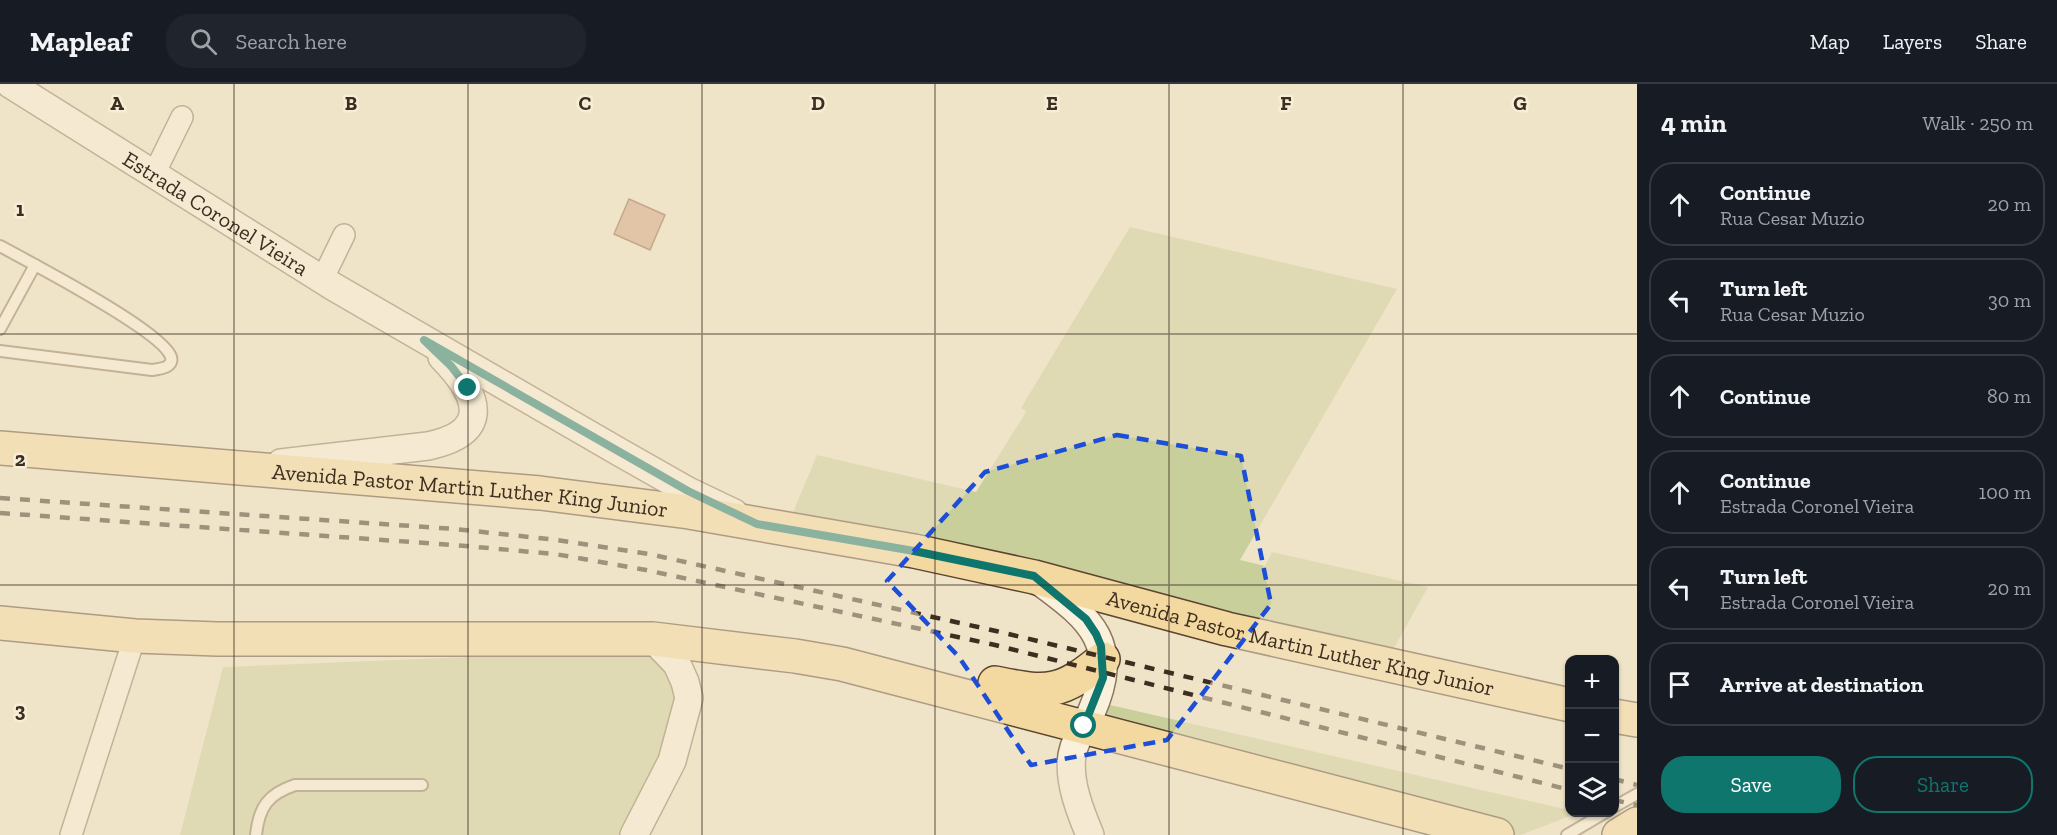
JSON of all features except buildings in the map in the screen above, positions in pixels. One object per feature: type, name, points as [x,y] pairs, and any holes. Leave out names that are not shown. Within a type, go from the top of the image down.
[{"type":"main road","name":"Avenida Pastor Martin Luther King Junior","points":[[0,448],[552,494],[757,524],[914,551],[1034,576],[1227,629],[1565,704]]},
{"type":"main road","points":[[0,623],[135,636],[294,640],[653,639],[748,635],[777,638],[1028,690],[1044,690],[1072,683],[1103,659]]},
{"type":"main road","points":[[653,639],[842,664],[1084,726],[1430,826],[1497,835]]},
{"type":"main road","points":[[1619,717],[1637,720]]},
{"type":"main road","points":[[1619,835],[1637,824]]},
{"type":"street","name":"Estrada Coronel Vieira","points":[[15,85],[322,280],[678,486],[757,524]]},
{"type":"street","points":[[154,174],[182,117]]},
{"type":"street","points":[[322,280],[344,235]]},
{"type":"street","name":"Estrada Coronel Vieira","points":[[234,468],[428,446],[458,436],[467,427],[473,412],[472,398],[456,372],[424,340]]},
{"type":"street","points":[[1034,576],[1086,619],[1096,634],[1103,659],[1101,688],[1076,741],[1072,757],[1075,793],[1090,835]]},
{"type":"street","points":[[72,835],[135,636]]},
{"type":"street","points":[[634,835],[672,761],[689,698],[677,664],[653,639]]},
{"type":"lane","points":[[0,246],[92,297],[140,327],[170,354],[170,365],[152,370],[0,351]]},
{"type":"lane","points":[[0,329],[35,265]]},
{"type":"lane","points":[[256,835],[259,817],[267,801],[276,793],[295,785],[422,785]]},
{"type":"lane","points":[[1619,804],[1637,794]]},
{"type":"lane","points":[[1567,835],[1599,817]]},
{"type":"highlighted area","points":[[1117,435],[1241,456],[1271,604],[1167,740],[1031,765],[959,657],[887,581],[985,472]]},
{"type":"green space","points":[[1130,227],[1397,289],[1240,560],[1265,566],[1272,552],[1428,587],[1393,650],[791,517],[817,455],[976,492],[1026,412],[1021,408]]},
{"type":"green space","points":[[637,650],[673,662],[689,695],[636,835],[180,835],[223,667]]},
{"type":"green space","points":[[1097,702],[1565,809],[1565,817],[1568,817],[1521,835],[1513,835],[1094,719]]},
{"type":"railway","points":[[0,498],[455,529],[557,540],[649,554],[996,631],[1565,768]]},
{"type":"railway","points":[[0,513],[454,545],[555,554],[646,570],[995,645],[1565,789]]},
{"type":"railway","points":[[1619,780],[1637,785]]},
{"type":"railway","points":[[1619,801],[1637,805]]},
{"type":"route","points":[[468,388],[451,366],[424,340],[688,491],[757,524],[914,551],[1034,576],[1086,619],[1101,646],[1104,670],[1101,688],[1084,726]]}]
